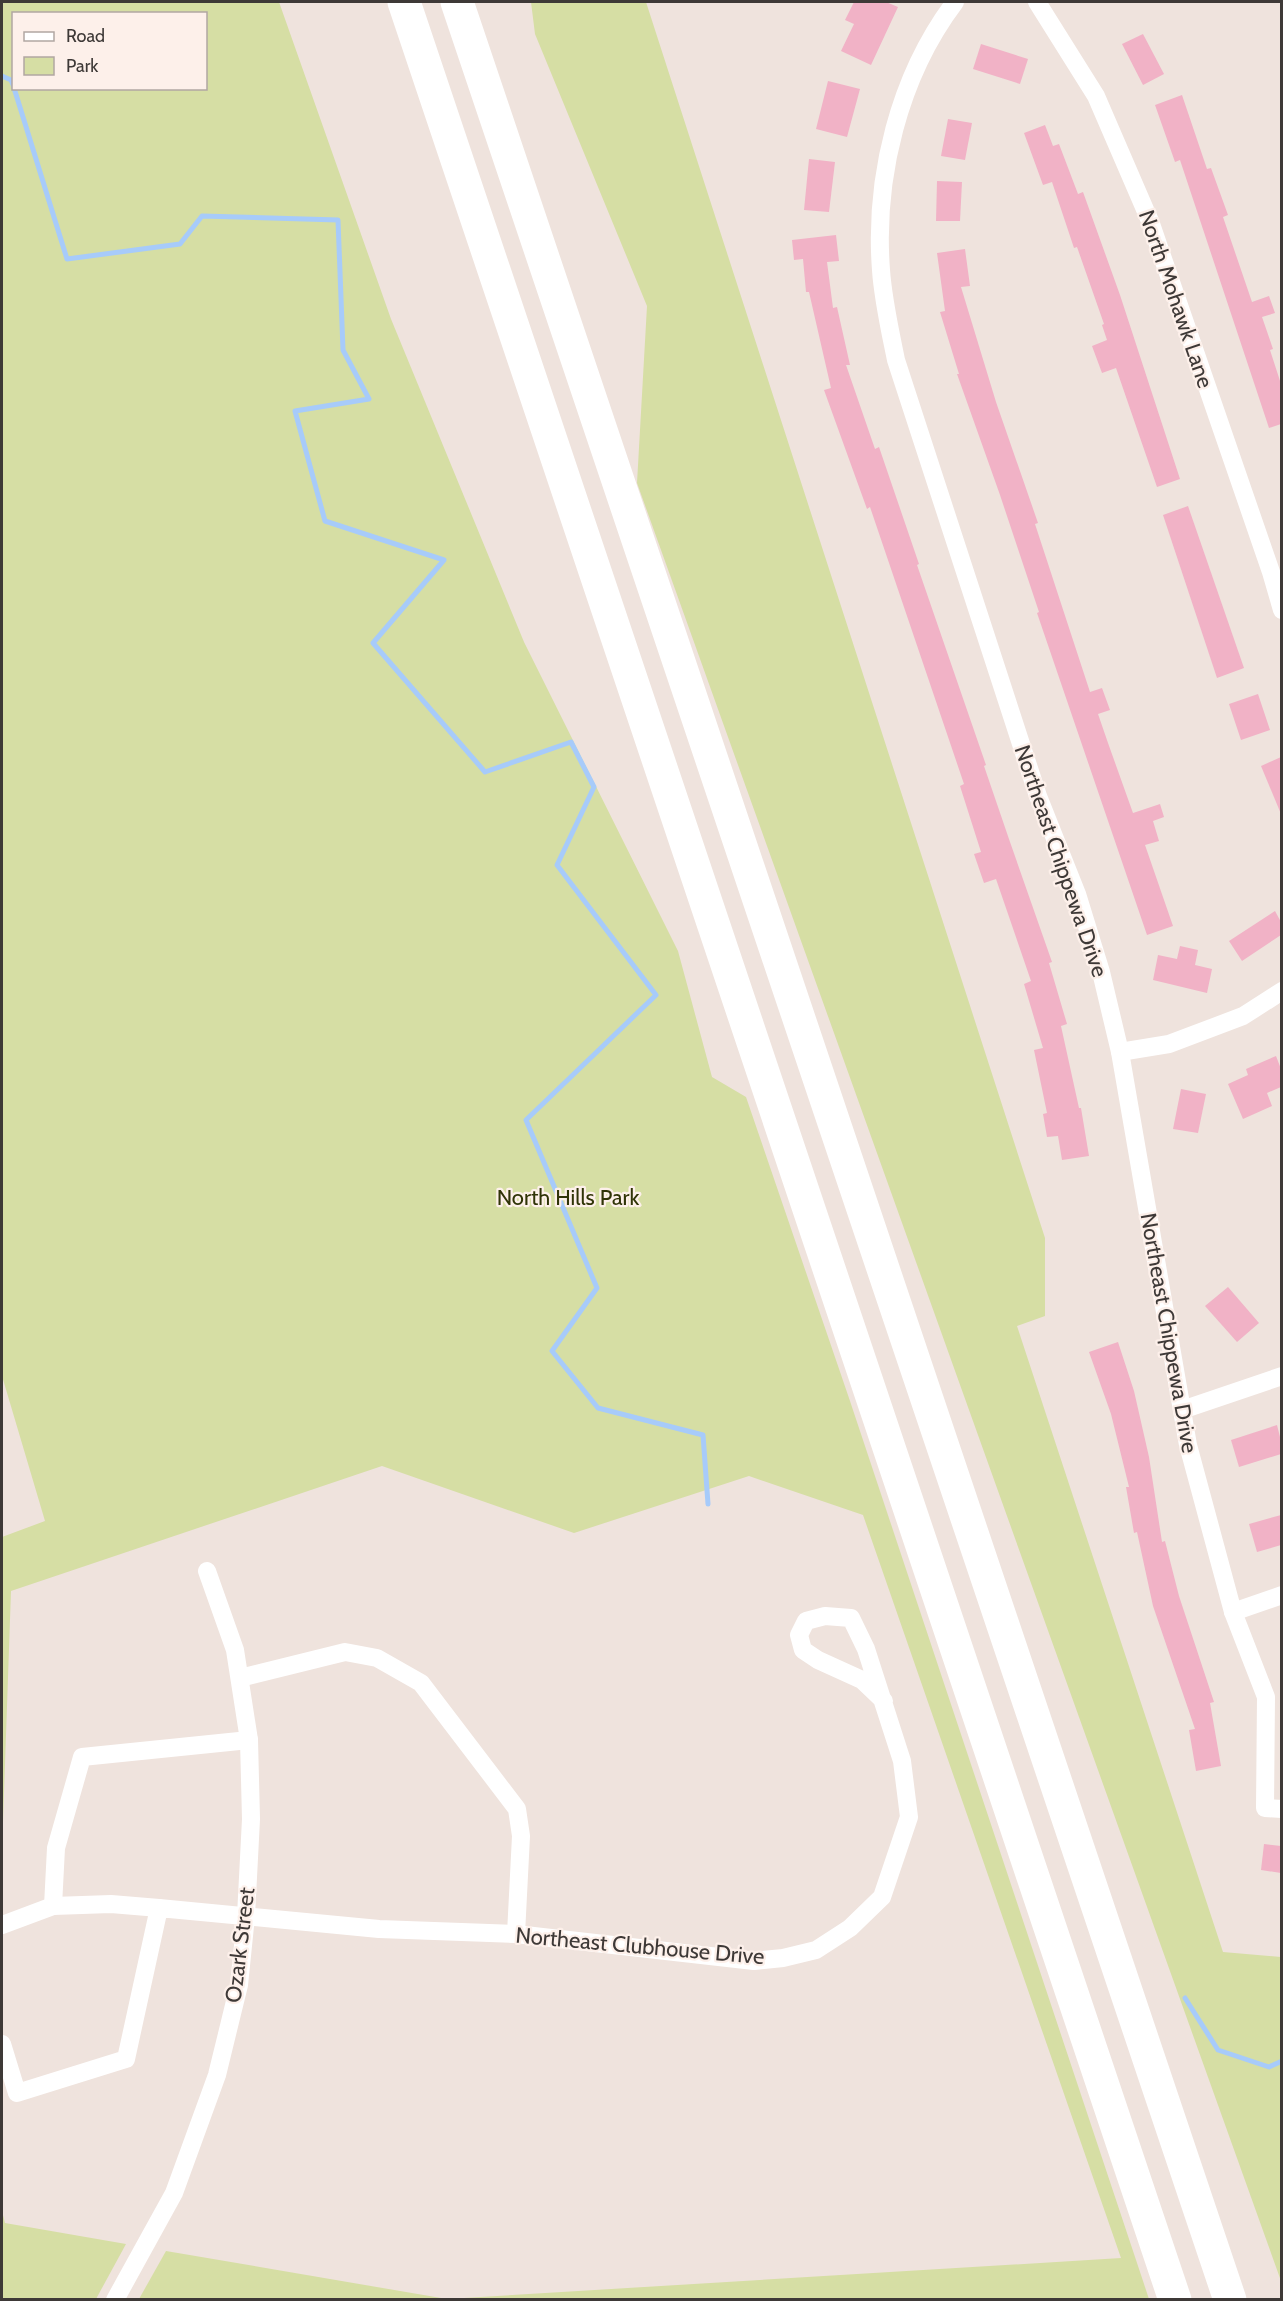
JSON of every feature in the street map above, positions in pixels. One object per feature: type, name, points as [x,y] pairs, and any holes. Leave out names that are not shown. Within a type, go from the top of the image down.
[{"type":"highway","points":[[404,2],[1175,2300]]},
{"type":"highway","points":[[457,2],[1230,2300]]},
{"type":"street","name":"Northeast Chippewa Drive","points":[[955,2],[919,59],[890,147],[883,192],[880,238],[886,315],[896,360],[1038,796],[1077,894],[1101,972],[1120,1052],[1188,1445],[1233,1612],[1266,1696],[1274,1809]]},
{"type":"street","name":"North Mohawk Lane","points":[[1037,2],[1096,96],[1150,221],[1281,610]]},
{"type":"street","points":[[1120,1052],[1169,1044],[1243,1016],[1281,990]]},
{"type":"street","points":[[1182,1410],[1281,1376]]},
{"type":"street","name":"Ozark Street","points":[[115,2300],[174,2193],[217,2075],[239,1985],[246,1916],[251,1819],[249,1740],[235,1650],[207,1571]]},
{"type":"street","points":[[1233,1612],[1281,1595]]},
{"type":"street","name":"Northeast Clubhouse Drive","points":[[2,1924],[52,1906],[111,1904],[379,1929],[516,1934],[754,1960],[783,1958],[816,1950],[850,1928],[882,1897],[909,1817],[902,1761],[884,1701],[866,1649],[850,1618],[825,1616],[806,1621],[799,1635],[803,1650],[818,1660],[862,1680],[884,1701]]},
{"type":"street","points":[[240,1678],[345,1652],[377,1658],[421,1683],[517,1809],[520,1836],[516,1934]]},
{"type":"street","points":[[52,1906],[56,1848],[82,1757],[249,1740]]},
{"type":"street","points":[[2,2044],[17,2093],[126,2059],[159,1908]]},
{"type":"green space","name":"North Hills Park","points":[[2,2],[279,2],[391,319],[524,642],[678,951],[712,1077],[746,1097],[850,1401],[1149,2299],[447,2299],[1121,2258],[863,1515],[749,1476],[574,1533],[382,1466],[11,1591],[2,1851],[2,1537],[45,1521],[2,1376]]},
{"type":"green space","points":[[531,2],[646,2],[1045,1238],[1045,1316],[1017,1326],[1223,1952],[1281,1957],[1281,2281],[637,483],[647,306],[535,34]]},
{"type":"green space","points":[[2,2211],[5,2223],[126,2244],[96,2299],[2,2299]]},
{"type":"green space","points":[[166,2251],[447,2299],[139,2299]]},
{"type":"building","points":[[854,2],[886,2],[898,7],[871,65],[841,51],[854,24],[845,20]]},
{"type":"building","points":[[1143,34],[1164,74],[1143,85],[1122,44]]},
{"type":"building","points":[[981,44],[1028,59],[1020,84],[973,69]]},
{"type":"building","points":[[828,81],[860,89],[847,137],[816,129]]},
{"type":"building","points":[[1182,95],[1207,169],[1211,168],[1228,215],[1223,217],[1252,302],[1269,296],[1275,313],[1262,317],[1273,349],[1270,350],[1281,384],[1281,424],[1269,428],[1180,160],[1175,162],[1155,105]]},
{"type":"building","points":[[948,119],[972,123],[965,160],[941,156]]},
{"type":"building","points":[[1045,125],[1053,146],[1059,144],[1078,194],[1083,192],[1120,295],[1180,479],[1157,487],[1116,368],[1102,373],[1092,346],[1107,340],[1102,325],[1104,324],[1077,247],[1074,248],[1052,182],[1043,185],[1024,133]]},
{"type":"building","points":[[809,159],[835,162],[829,212],[804,210]]},
{"type":"building","points":[[937,181],[962,182],[960,221],[936,221]]},
{"type":"building","points":[[836,235],[839,261],[827,262],[833,308],[837,307],[850,365],[846,365],[875,449],[879,447],[986,765],[984,766],[1052,962],[1049,963],[1067,1024],[1061,1026],[1079,1108],[1081,1108],[1089,1156],[1062,1160],[1058,1136],[1047,1137],[1043,1114],[1047,1113],[1034,1050],[1043,1048],[1024,984],[1031,981],[996,879],[984,883],[974,854],[981,852],[960,786],[964,784],[870,507],[867,509],[824,390],[831,388],[809,292],[806,292],[803,259],[794,260],[792,240]]},
{"type":"building","points":[[965,249],[970,286],[961,287],[1090,692],[1102,688],[1110,710],[1098,714],[1133,813],[1160,804],[1164,817],[1153,821],[1159,841],[1145,845],[1173,926],[1147,935],[1037,613],[1039,612],[1000,495],[957,374],[959,374],[940,312],[945,311],[937,253]]},
{"type":"building","points":[[1188,506],[1244,668],[1217,678],[1163,515]]},
{"type":"building","points":[[1258,694],[1270,730],[1241,740],[1229,704]]},
{"type":"building","points":[[1281,757],[1281,814],[1261,766]]},
{"type":"building","points":[[1275,911],[1281,922],[1281,935],[1242,961],[1229,941]]},
{"type":"building","points":[[1180,946],[1198,950],[1195,965],[1212,969],[1207,993],[1153,980],[1158,955],[1177,959]]},
{"type":"building","points":[[1276,1056],[1281,1069],[1281,1087],[1267,1093],[1272,1106],[1243,1119],[1228,1084],[1248,1075],[1246,1069]]},
{"type":"building","points":[[1181,1089],[1206,1094],[1198,1133],[1173,1129]]},
{"type":"building","points":[[1228,1287],[1259,1323],[1237,1342],[1205,1306]]},
{"type":"building","points":[[1118,1342],[1134,1391],[1149,1457],[1162,1542],[1165,1541],[1179,1596],[1214,1702],[1210,1703],[1221,1766],[1196,1771],[1189,1730],[1195,1729],[1153,1606],[1137,1532],[1134,1533],[1126,1487],[1129,1487],[1111,1414],[1089,1352]]},
{"type":"building","points":[[1277,1425],[1281,1454],[1239,1467],[1231,1440]]},
{"type":"building","points":[[1281,1515],[1281,1545],[1257,1552],[1249,1524]]},
{"type":"building","points":[[1264,1844],[1281,1846],[1281,1873],[1261,1870]]},
{"type":"waterway","points":[[2,76],[12,82]]},
{"type":"waterway","points":[[15,90],[67,259],[180,244],[202,216],[338,220],[343,350],[369,399],[295,411],[325,521],[444,560],[373,643],[485,772],[571,742],[594,787],[557,865],[656,995],[526,1120],[597,1288],[552,1351],[598,1408],[703,1435],[708,1504]]},
{"type":"waterway","points":[[1185,1998],[1218,2050],[1269,2067],[1282,2061]]}]
